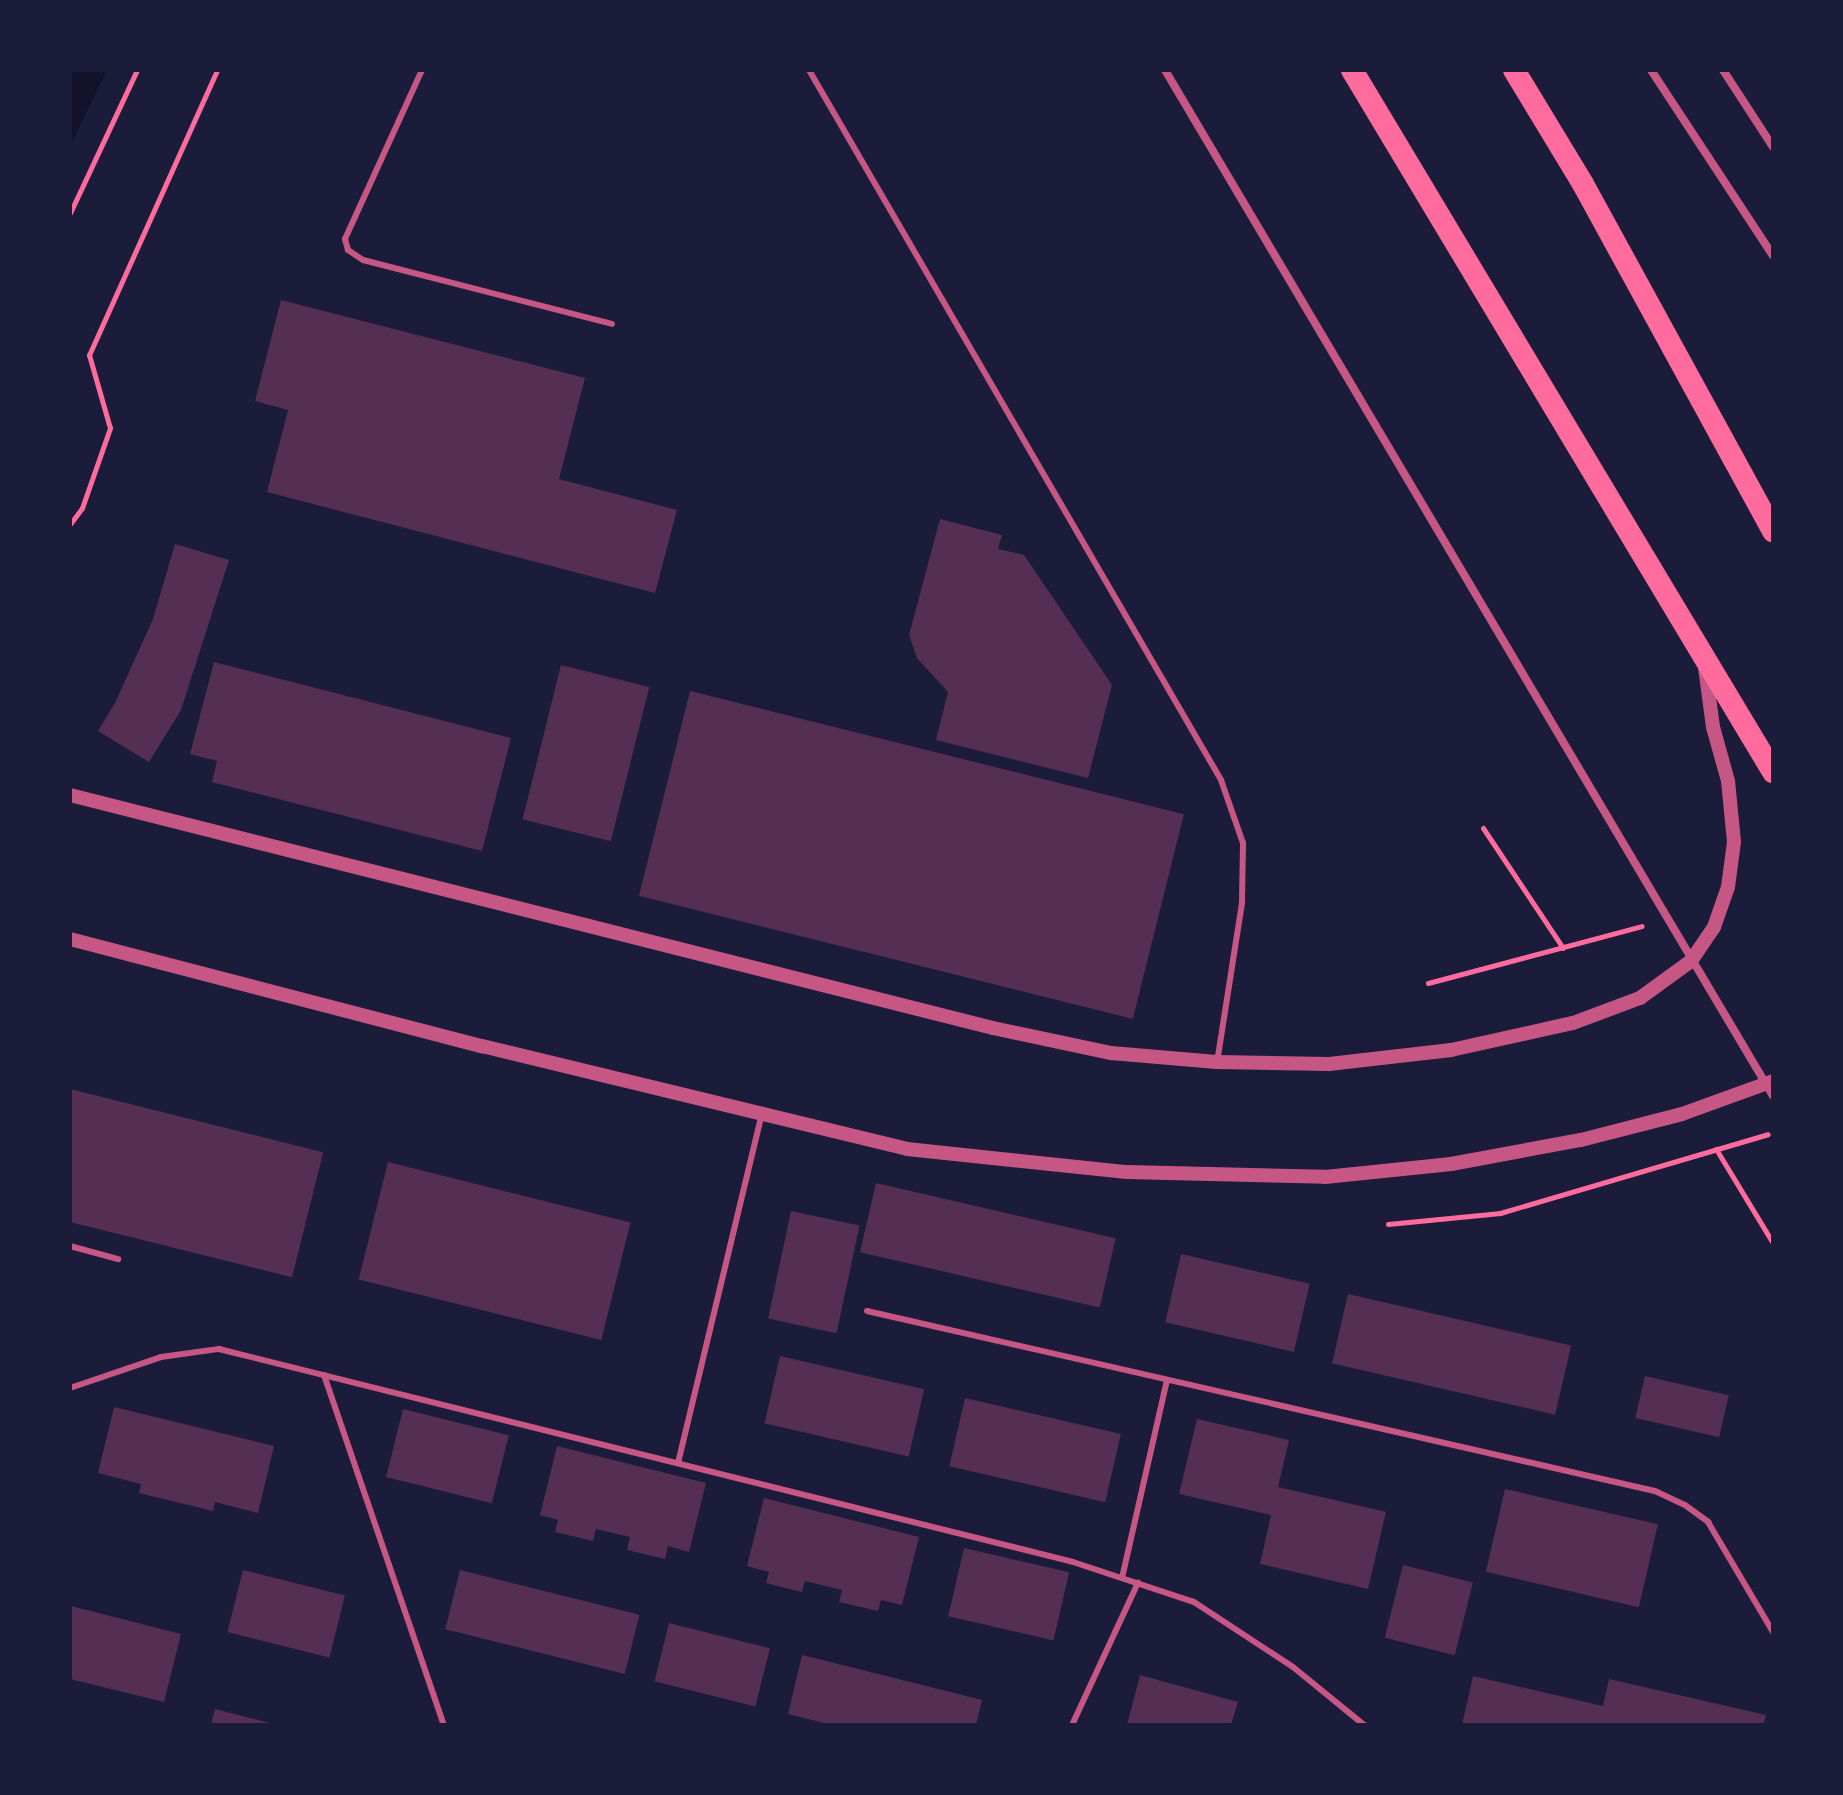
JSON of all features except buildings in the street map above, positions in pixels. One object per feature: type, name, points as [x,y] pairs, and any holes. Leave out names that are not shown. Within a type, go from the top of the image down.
[{"type":"highway","points":[[1352,70],[1773,772]]},
{"type":"highway","points":[[1514,70],[1583,184],[1773,531]]},
{"type":"street","points":[[70,939],[907,1149],[1127,1172],[1325,1177],[1451,1164],[1581,1140],[1770,1087],[1691,961],[1165,70]]},
{"type":"street","points":[[1651,70],[1773,256]]},
{"type":"street","points":[[1723,70],[1773,147]]},
{"type":"street","points":[[70,795],[993,1028],[1111,1053],[1217,1062],[1329,1064],[1451,1050],[1573,1023],[1640,998],[1691,961],[1714,927],[1728,887],[1734,842],[1728,781],[1713,727],[1703,656]]},
{"type":"lane","points":[[422,70],[345,239],[348,250],[363,260],[612,324]]},
{"type":"lane","points":[[809,70],[1221,780],[1243,843],[1243,873],[1242,903],[1217,1062]]},
{"type":"lane","points":[[678,1463],[762,1114]]},
{"type":"lane","points":[[70,1246],[118,1259]]},
{"type":"lane","points":[[867,1311],[1655,1491],[1685,1505],[1708,1522],[1773,1632]]},
{"type":"lane","points":[[70,1388],[161,1357],[219,1349],[1073,1562],[1194,1602],[1293,1667],[1364,1725]]},
{"type":"lane","points":[[324,1375],[444,1725]]},
{"type":"lane","points":[[1122,1578],[1167,1380]]},
{"type":"lane","points":[[1072,1725],[1138,1583]]},
{"type":"path","points":[[70,213],[137,70]]},
{"type":"path","points":[[70,524],[82,508],[110,428],[89,355],[217,70]]},
{"type":"path","points":[[1483,828],[1563,948]]},
{"type":"path","points":[[1428,983],[1642,926]]},
{"type":"path","points":[[1388,1224],[1500,1213],[1768,1134]]},
{"type":"path","points":[[1716,1149],[1773,1243]]},
{"type":"shaded area","points":[[70,70],[107,70],[70,146]]}]
